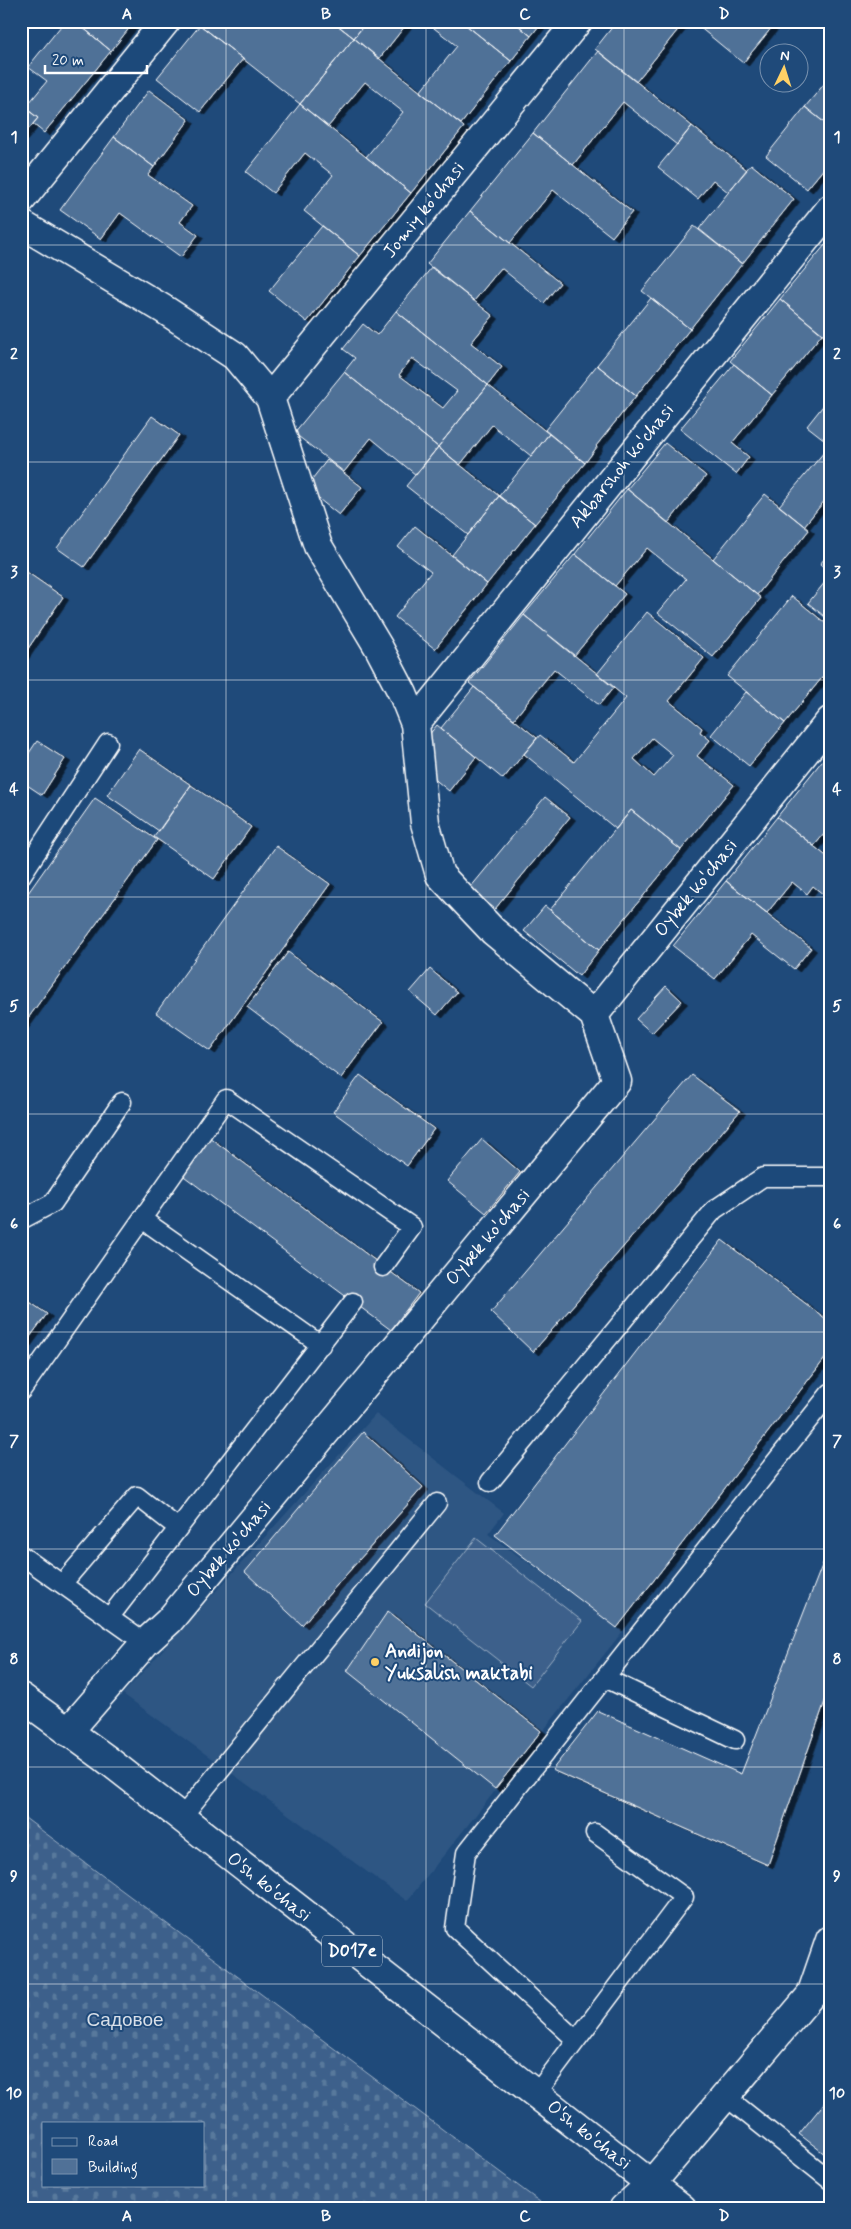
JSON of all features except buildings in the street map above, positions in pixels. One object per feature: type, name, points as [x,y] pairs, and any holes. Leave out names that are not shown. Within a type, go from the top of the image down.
[{"type":"street","points":[[21,200],[166,21]]},
{"type":"street","name":"Jomiy ko'chasi","points":[[270,398],[578,21]]},
{"type":"street","name":"Akbarshoh ko'chasi","points":[[415,724],[830,208]]},
{"type":"street","points":[[21,224],[165,310],[235,356],[270,398],[318,546],[379,648],[403,694],[415,724],[425,823],[440,875],[493,931],[594,1015]]},
{"type":"street","name":"Oybek ko'chasi","points":[[68,1732],[146,1643],[169,1621],[617,1080],[594,1015],[830,722]]},
{"type":"street","name":"Oʻsh koʻchasi","points":[[21,1697],[181,1818],[682,2208]]},
{"type":"street","points":[[624,2208],[651,2184],[811,1995],[830,1940]]},
{"type":"lane","points":[[21,876],[108,743]]},
{"type":"lane","points":[[21,1391],[226,1099],[412,1227],[383,1266]]},
{"type":"lane","points":[[21,1220],[53,1203],[122,1102]]},
{"type":"lane","points":[[490,1482],[714,1210],[763,1177],[830,1178]]},
{"type":"lane","points":[[142,1219],[321,1345]]},
{"type":"lane","points":[[109,1618],[353,1302]]},
{"type":"lane","points":[[576,2040],[455,1928],[466,1854],[830,1393]]},
{"type":"lane","points":[[62,1584],[137,1496],[178,1528]]},
{"type":"lane","points":[[181,1818],[437,1504]]},
{"type":"lane","points":[[21,1555],[146,1643]]},
{"type":"lane","points":[[605,1678],[735,1740]]},
{"type":"lane","points":[[536,2094],[684,1896],[595,1833]]},
{"type":"lane","points":[[725,2096],[830,2180]]},
{"type":"shaded area","name":"Andijon Yuksalish maktabi","points":[[376,1414],[504,1513],[488,1534],[623,1631],[407,1901],[123,1694]]},
{"type":"green space","points":[[476,1538],[582,1621],[531,1686],[425,1603]]},
{"type":"green space","name":"Садовое","points":[[21,1815],[548,2208],[21,2208]]},
{"type":"place","name":"Andijon Yuksalish maktabi","points":[[375,1662]]}]
